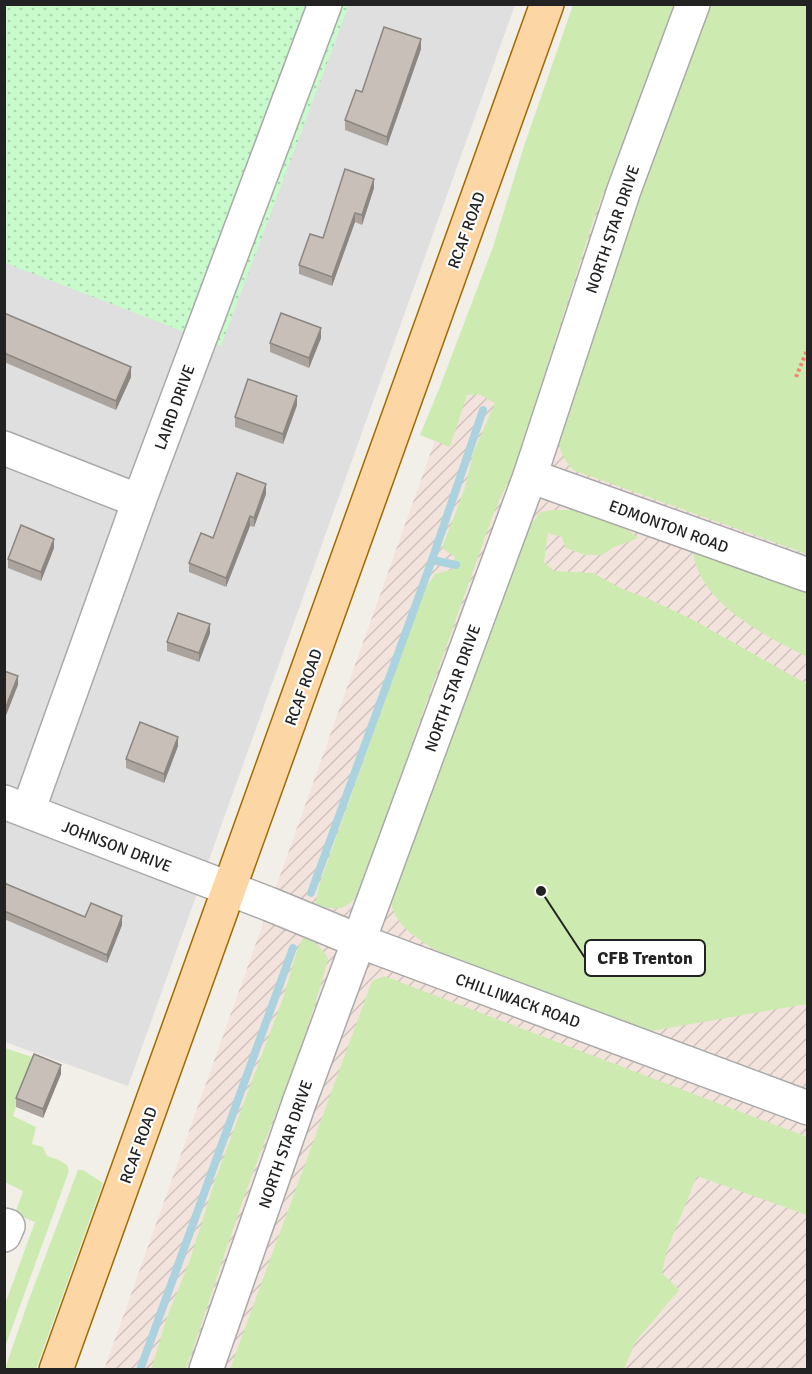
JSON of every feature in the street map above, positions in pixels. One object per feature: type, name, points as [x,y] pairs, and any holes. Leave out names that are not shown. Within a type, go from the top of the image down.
[{"type":"main road","name":"RCAF ROAD","points":[[56,1370],[547,4]]},
{"type":"street","name":"LAIRD DRIVE","points":[[16,807],[139,501],[325,4]]},
{"type":"street","name":"NORTH STAR DRIVE","points":[[206,1370],[299,1103],[530,476],[624,190],[693,4]]},
{"type":"street","points":[[4,448],[139,501]]},
{"type":"street","name":"EDMONTON ROAD","points":[[530,476],[807,575]]},
{"type":"street","name":"JOHNSON DRIVE","points":[[16,807],[230,890]]},
{"type":"street","name":"CHILLIWACK ROAD","points":[[230,890],[359,941],[807,1108]]},
{"type":"street","points":[[4,1225],[8,1227],[4,1235]]},
{"type":"path","points":[[796,377],[807,348]]},
{"type":"shaded area","points":[[5,5],[515,5],[128,1086],[5,1042]]},
{"type":"shaded area","points":[[590,5],[807,5],[807,1369],[104,1370]]},
{"type":"green space","points":[[4,5],[349,5],[221,346],[5,263]]},
{"type":"green space","points":[[573,5],[674,5],[594,218],[515,467],[494,512],[359,892],[350,903],[341,908],[315,905],[320,883],[425,589],[435,574],[451,570],[455,557],[442,548],[465,488],[473,453],[495,403],[478,394],[467,395],[450,447],[420,435],[493,247],[524,146]]},
{"type":"green space","points":[[707,5],[807,5],[807,554],[573,470],[563,456],[559,442],[560,430]]},
{"type":"green space","points":[[581,510],[621,525],[638,538],[614,547],[602,555],[585,555],[566,548],[562,537],[548,533],[544,562],[554,571],[593,573],[622,589],[695,621],[807,684],[807,1004],[645,1032],[438,951],[409,932],[398,920],[391,904],[526,532],[540,512]]},
{"type":"green space","points":[[693,553],[807,592],[807,657],[755,628],[722,603],[708,588],[698,571]]},
{"type":"green space","points":[[303,938],[318,945],[328,958],[300,1050],[243,1200],[186,1369],[151,1370],[167,1317],[190,1260],[215,1180]]},
{"type":"green space","points":[[384,976],[807,1137],[807,1215],[697,1176],[667,1250],[662,1273],[679,1290],[636,1341],[624,1369],[230,1369],[372,981]]},
{"type":"green space","points":[[5,1048],[32,1057],[13,1116],[36,1127],[32,1144],[43,1147],[47,1156],[67,1165],[69,1171],[5,1347],[4,1307],[35,1222],[15,1214],[23,1191],[5,1182]]},
{"type":"green space","points":[[78,1170],[83,1170],[103,1183],[36,1369],[5,1369],[28,1302]]},
{"type":"building","points":[[384,27],[421,39],[387,137],[345,120],[356,90],[362,92]]},
{"type":"building","points":[[345,169],[374,179],[362,215],[355,213],[332,277],[299,265],[310,234],[323,238]]},
{"type":"building","points":[[4,313],[131,367],[116,401],[4,353]]},
{"type":"building","points":[[281,313],[321,328],[309,358],[270,343]]},
{"type":"building","points":[[248,379],[297,396],[283,434],[235,417]]},
{"type":"building","points":[[237,473],[266,484],[254,518],[250,516],[226,578],[189,563],[201,533],[213,538]]},
{"type":"building","points":[[21,525],[54,539],[41,572],[8,559]]},
{"type":"building","points":[[178,613],[210,624],[199,653],[167,642]]},
{"type":"building","points":[[4,671],[18,676],[5,709],[4,708]]},
{"type":"building","points":[[140,722],[178,737],[164,774],[126,759]]},
{"type":"building","points":[[4,883],[85,917],[91,903],[122,916],[107,955],[4,911]]},
{"type":"building","points":[[34,1054],[61,1065],[43,1109],[16,1098]]},
{"type":"waterway","points":[[311,893],[432,560],[483,410]]},
{"type":"waterway","points":[[432,560],[456,565]]},
{"type":"waterway","points":[[140,1370],[293,948]]},
{"type":"place","name":"CFB Trenton","points":[[541,891]]}]
